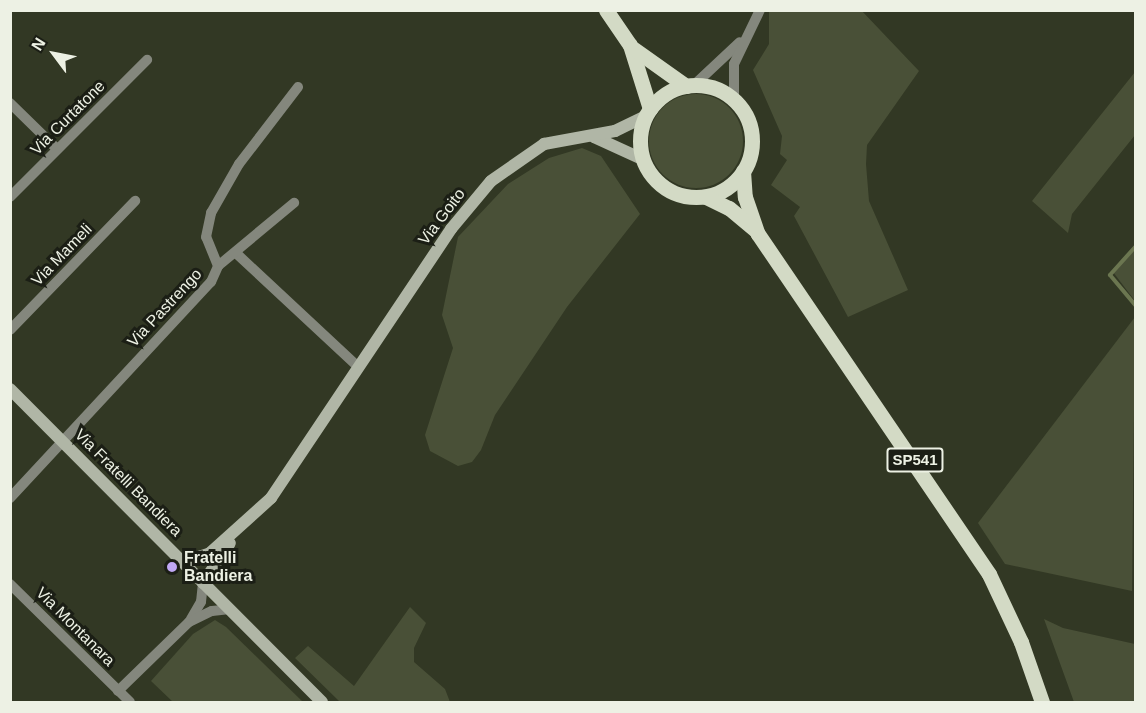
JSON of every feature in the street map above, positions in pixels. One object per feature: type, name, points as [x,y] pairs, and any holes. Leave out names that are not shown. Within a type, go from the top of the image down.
[{"type":"main road","points":[[606,10],[630,45],[648,113]]},
{"type":"main road","points":[[630,45],[689,86],[712,88],[734,101]]},
{"type":"main road","points":[[642,159],[641,131],[648,113],[689,86]]},
{"type":"main road","name":"SP541","points":[[734,101],[751,134],[743,171],[745,197],[758,234]]},
{"type":"main road","name":"SP541","points":[[642,159],[660,185],[682,195],[706,197],[729,208],[758,234],[984,565],[1022,642],[1042,702]]},
{"type":"main road","points":[[706,197],[733,183],[743,171]]},
{"type":"street","points":[[734,101],[734,64],[747,32],[760,10]]},
{"type":"street","points":[[689,86],[718,66],[747,32]]},
{"type":"street","name":"Via Curtatone","points":[[10,197],[147,60]]},
{"type":"street","points":[[218,266],[206,237],[211,213],[239,164],[298,87]]},
{"type":"street","points":[[10,103],[57,149]]},
{"type":"street","name":"Via Goito","points":[[183,562],[205,556],[237,532],[274,493],[452,229],[491,181],[544,144],[615,131],[648,113]]},
{"type":"street","points":[[590,136],[642,159]]},
{"type":"street","name":"Via Mameli","points":[[10,330],[135,201]]},
{"type":"street","name":"Via Pastrengo","points":[[10,498],[213,279],[218,266],[237,254],[294,203]]},
{"type":"street","points":[[237,254],[358,366]]},
{"type":"street","name":"Via Fratelli Bandiera","points":[[10,389],[322,702]]},
{"type":"street","name":"Via Goito","points":[[203,583],[237,532]]},
{"type":"street","name":"Via Montanara","points":[[118,691],[189,622],[201,602],[203,583]]},
{"type":"street","name":"Via Montanara","points":[[10,584],[130,702]]},
{"type":"street","name":"Via Montanara","points":[[189,622],[212,611],[230,609]]},
{"type":"green space","points":[[861,10],[919,71],[867,145],[866,164],[869,201],[908,290],[848,317],[794,216],[800,207],[771,185],[787,160],[780,154],[782,136],[753,70],[769,44],[769,11]]},
{"type":"green space","points":[[1135,72],[1135,135],[1072,214],[1068,233],[1032,201]]},
{"type":"green space","points":[[696,94],[714,98],[729,108],[739,123],[743,141],[739,159],[729,174],[714,184],[696,188],[678,184],[663,174],[653,159],[649,141],[653,123],[663,108],[678,98]]},
{"type":"green space","points":[[582,148],[601,156],[640,214],[567,307],[495,415],[481,450],[472,462],[458,466],[430,451],[425,435],[453,348],[442,315],[458,237],[508,184],[549,158]]},
{"type":"green space","points":[[1135,250],[1135,301],[1113,272]]},
{"type":"green space","points":[[1135,317],[1132,591],[1005,564],[978,523]]},
{"type":"green space","points":[[410,607],[426,623],[414,648],[414,662],[445,689],[450,702],[340,702],[295,658],[308,646],[354,686]]},
{"type":"green space","points":[[1044,619],[1063,628],[1135,644],[1135,702],[1074,702]]},
{"type":"green space","points":[[215,620],[226,627],[303,702],[173,702],[151,681],[193,634]]},
{"type":"waterway","points":[[1136,246],[1110,275],[1136,306]]},
{"type":"place","name":"Fratelli Bandiera","points":[[172,567]]}]
